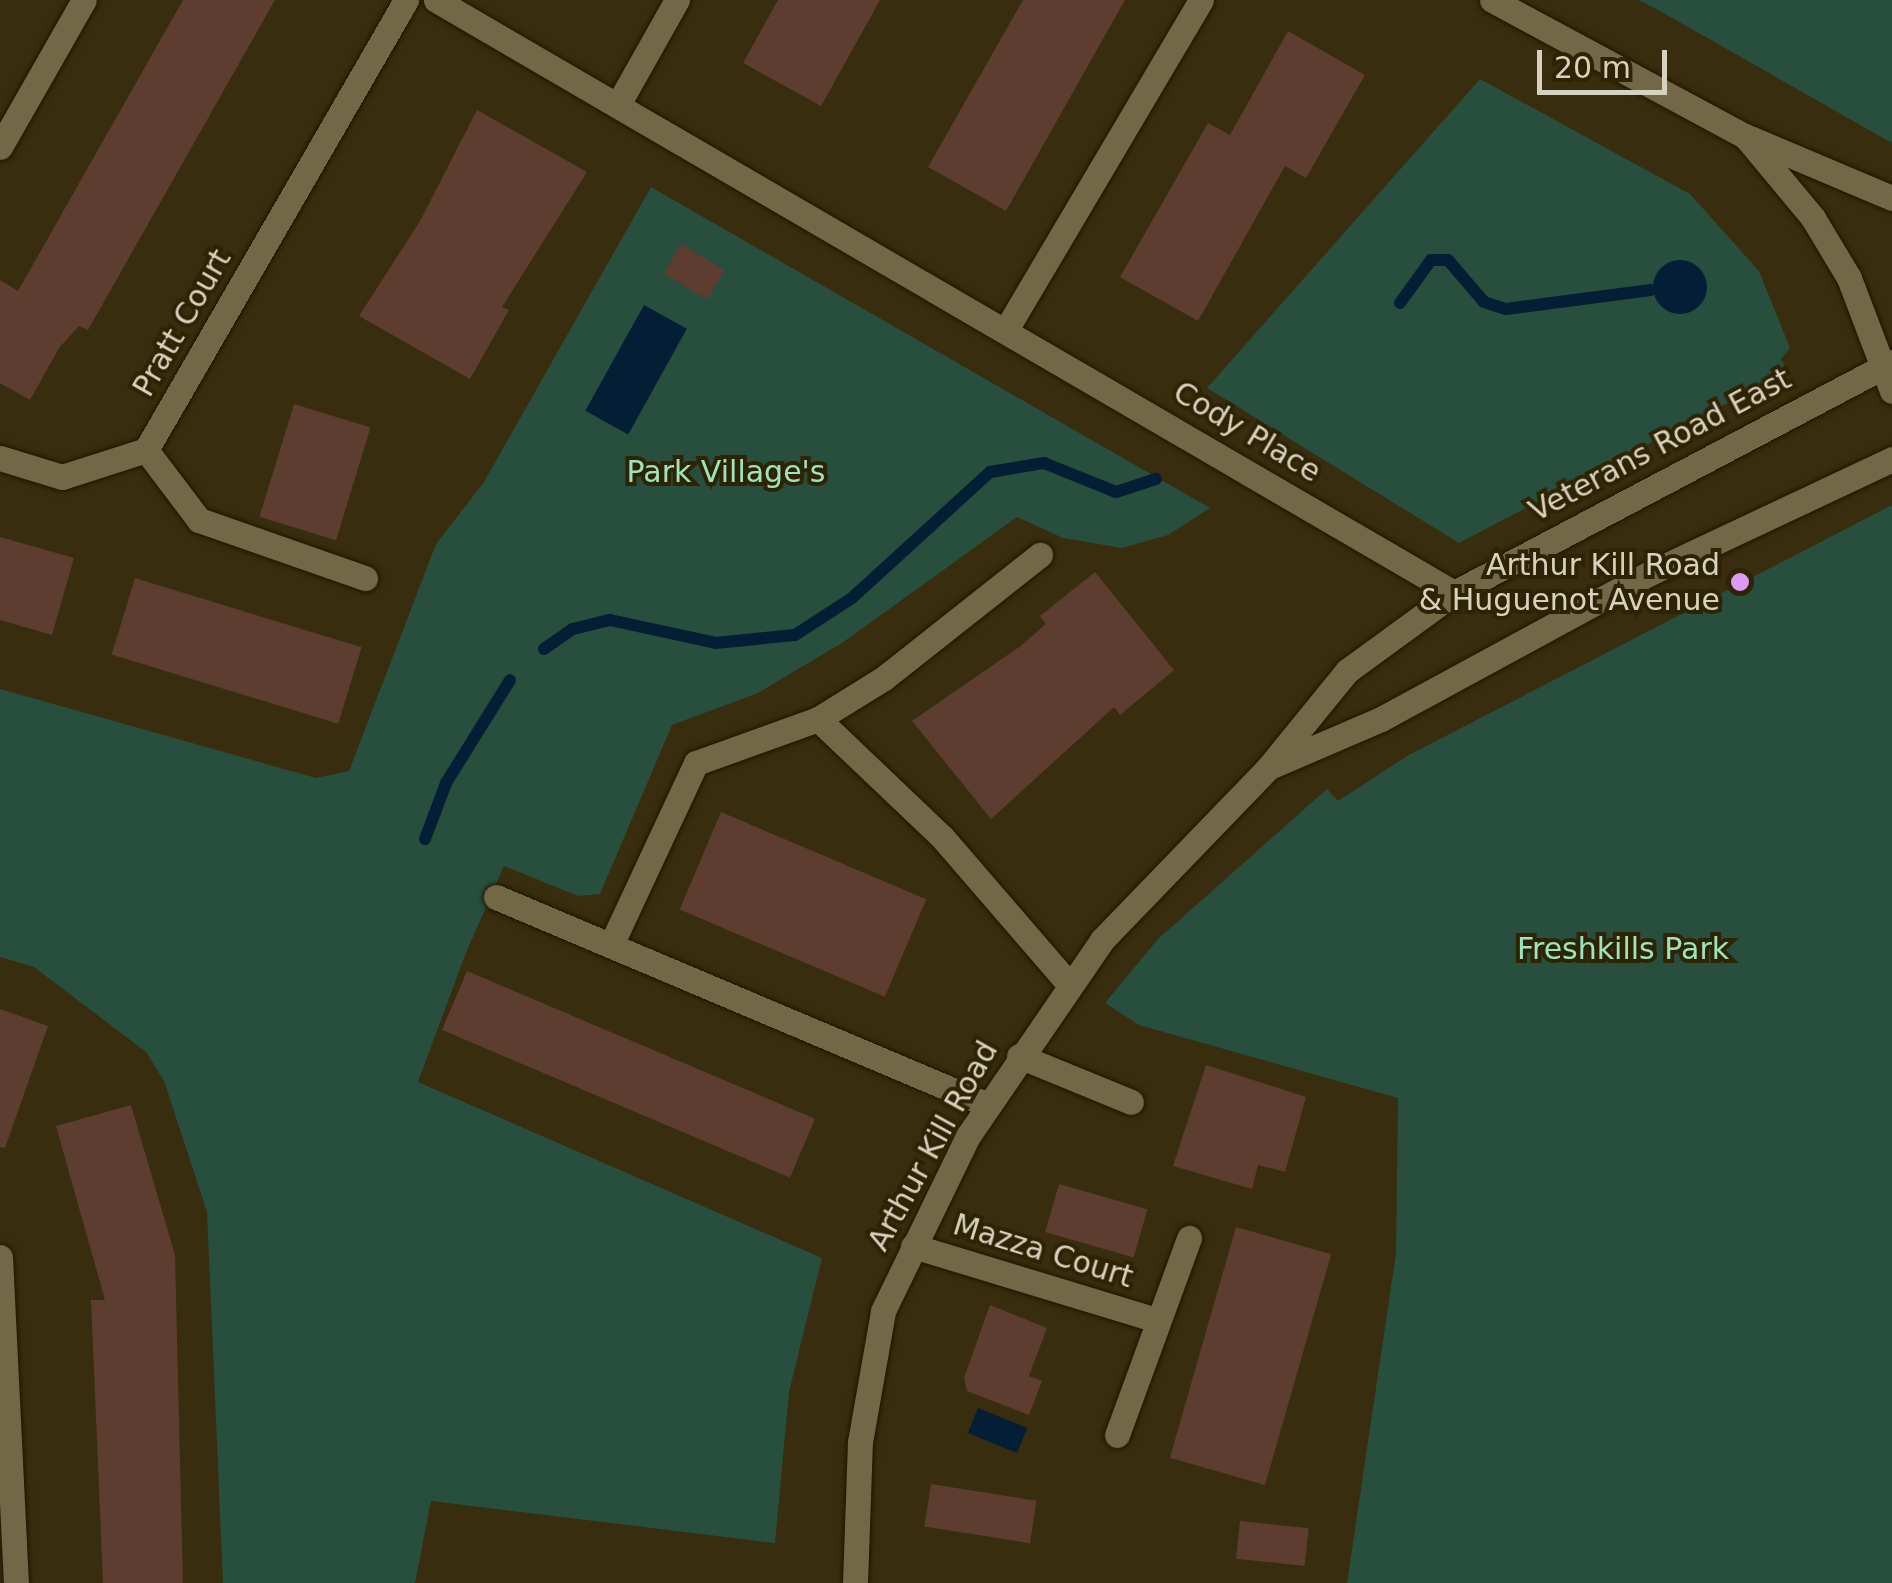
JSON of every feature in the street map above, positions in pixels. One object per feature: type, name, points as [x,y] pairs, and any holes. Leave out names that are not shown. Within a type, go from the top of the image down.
[{"type":"street","points":[[0,147],[84,0]]},
{"type":"street","name":"Pratt Court","points":[[146,450],[406,0]]},
{"type":"street","name":"Cody Place","points":[[436,0],[620,101],[1454,593]]},
{"type":"street","points":[[620,101],[677,0]]},
{"type":"street","points":[[1006,328],[1201,0]]},
{"type":"street","points":[[1492,0],[1746,136],[1892,198]]},
{"type":"street","points":[[1746,136],[1814,218],[1890,363],[1892,390]]},
{"type":"street","name":"Veterans Road East","points":[[1269,767],[1347,671],[1454,593],[1890,363]]},
{"type":"street","points":[[0,458],[62,477],[146,450],[199,520],[365,578]]},
{"type":"street","points":[[1269,767],[1381,719],[1650,573],[1892,459]]},
{"type":"street","points":[[611,945],[696,762],[818,719],[884,678],[1040,555]]},
{"type":"street","points":[[818,719],[942,837],[1069,984]]},
{"type":"street","name":"Arthur Kill Road","points":[[855,1583],[867,1375],[883,1312],[913,1246],[988,1104],[1069,984],[1186,847],[1269,767]]},
{"type":"street","points":[[496,897],[988,1104]]},
{"type":"street","points":[[1018,1056],[1131,1102]]},
{"type":"street","name":"Mazza Court","points":[[1118,1435],[1154,1319],[1189,1238]]},
{"type":"street","name":"Mazza Court","points":[[913,1246],[1154,1319]]},
{"type":"street","points":[[0,1258],[16,1583]]},
{"type":"green space","points":[[1639,0],[1892,0],[1892,143],[1667,15]]},
{"type":"green space","points":[[1480,79],[1690,194],[1759,271],[1790,348],[1781,359],[1787,372],[1459,543],[1207,388]]},
{"type":"green space","name":"Park Village's","points":[[651,187],[1210,508],[1168,535],[1122,548],[1063,538],[1017,517],[842,643],[758,693],[672,725],[600,894],[578,896],[504,866],[465,955],[418,1082],[822,1258],[789,1392],[775,1543],[431,1501],[415,1583],[223,1583],[207,1212],[164,1081],[146,1052],[34,967],[0,957],[0,689],[316,778],[349,771],[436,544],[484,482]]},
{"type":"green space","name":"Freshkills Park","points":[[1892,505],[1892,1583],[1347,1583],[1396,1253],[1398,1098],[1139,1025],[1105,1003],[1158,939],[1327,789],[1338,801],[1407,756]]},
{"type":"water","points":[[1680,260],[1699,268],[1707,287],[1699,306],[1680,314],[1661,306],[1653,287],[1661,268]]},
{"type":"water","points":[[644,305],[687,329],[628,435],[585,411]]},
{"type":"water","points":[[978,1408],[1027,1428],[1017,1453],[968,1433]]},
{"type":"building","points":[[183,0],[275,0],[88,330],[79,326],[59,348],[30,400],[0,383],[0,280],[18,291]]},
{"type":"building","points":[[778,0],[880,0],[821,106],[743,63]]},
{"type":"building","points":[[1023,0],[1125,0],[1006,211],[928,167]]},
{"type":"building","points":[[1288,31],[1365,75],[1306,178],[1285,166],[1198,321],[1120,277],[1208,123],[1230,135]]},
{"type":"building","points":[[477,110],[587,172],[502,307],[509,310],[470,379],[359,316],[420,221]]},
{"type":"building","points":[[681,244],[725,270],[707,299],[663,273]]},
{"type":"building","points":[[294,404],[371,427],[336,540],[260,517]]},
{"type":"building","points":[[0,537],[74,558],[52,635],[0,620]]},
{"type":"building","points":[[1095,572],[1174,670],[1120,715],[1114,707],[991,819],[912,721],[1022,645],[1046,624],[1040,616]]},
{"type":"building","points":[[135,578],[362,647],[338,724],[112,655]]},
{"type":"building","points":[[721,812],[926,899],[885,997],[680,910]]},
{"type":"building","points":[[467,971],[815,1119],[790,1178],[442,1030]]},
{"type":"building","points":[[0,1009],[48,1026],[5,1148],[0,1147]]},
{"type":"building","points":[[1206,1065],[1306,1097],[1285,1172],[1258,1165],[1252,1189],[1173,1166]]},
{"type":"building","points":[[131,1105],[175,1255],[183,1583],[103,1583],[91,1300],[105,1300],[56,1126]]},
{"type":"building","points":[[1059,1184],[1147,1209],[1134,1257],[1045,1232]]},
{"type":"building","points":[[1236,1227],[1331,1254],[1265,1485],[1170,1458]]},
{"type":"building","points":[[990,1305],[1047,1328],[1029,1376],[1042,1381],[1029,1415],[967,1391],[964,1378]]},
{"type":"building","points":[[931,1484],[1037,1501],[1030,1543],[924,1526]]},
{"type":"building","points":[[1240,1521],[1309,1528],[1305,1566],[1236,1559]]},
{"type":"waterway","points":[[1400,303],[1431,260],[1448,260],[1484,302],[1506,309],[1651,290]]},
{"type":"waterway","points":[[544,649],[573,629],[610,620],[716,643],[795,635],[852,598],[990,472],[1044,463],[1116,492],[1156,479]]},
{"type":"waterway","points":[[425,839],[446,783],[510,680]]},
{"type":"place","name":"Arthur Kill Road & Huguenot Avenue","points":[[1740,582]]}]
